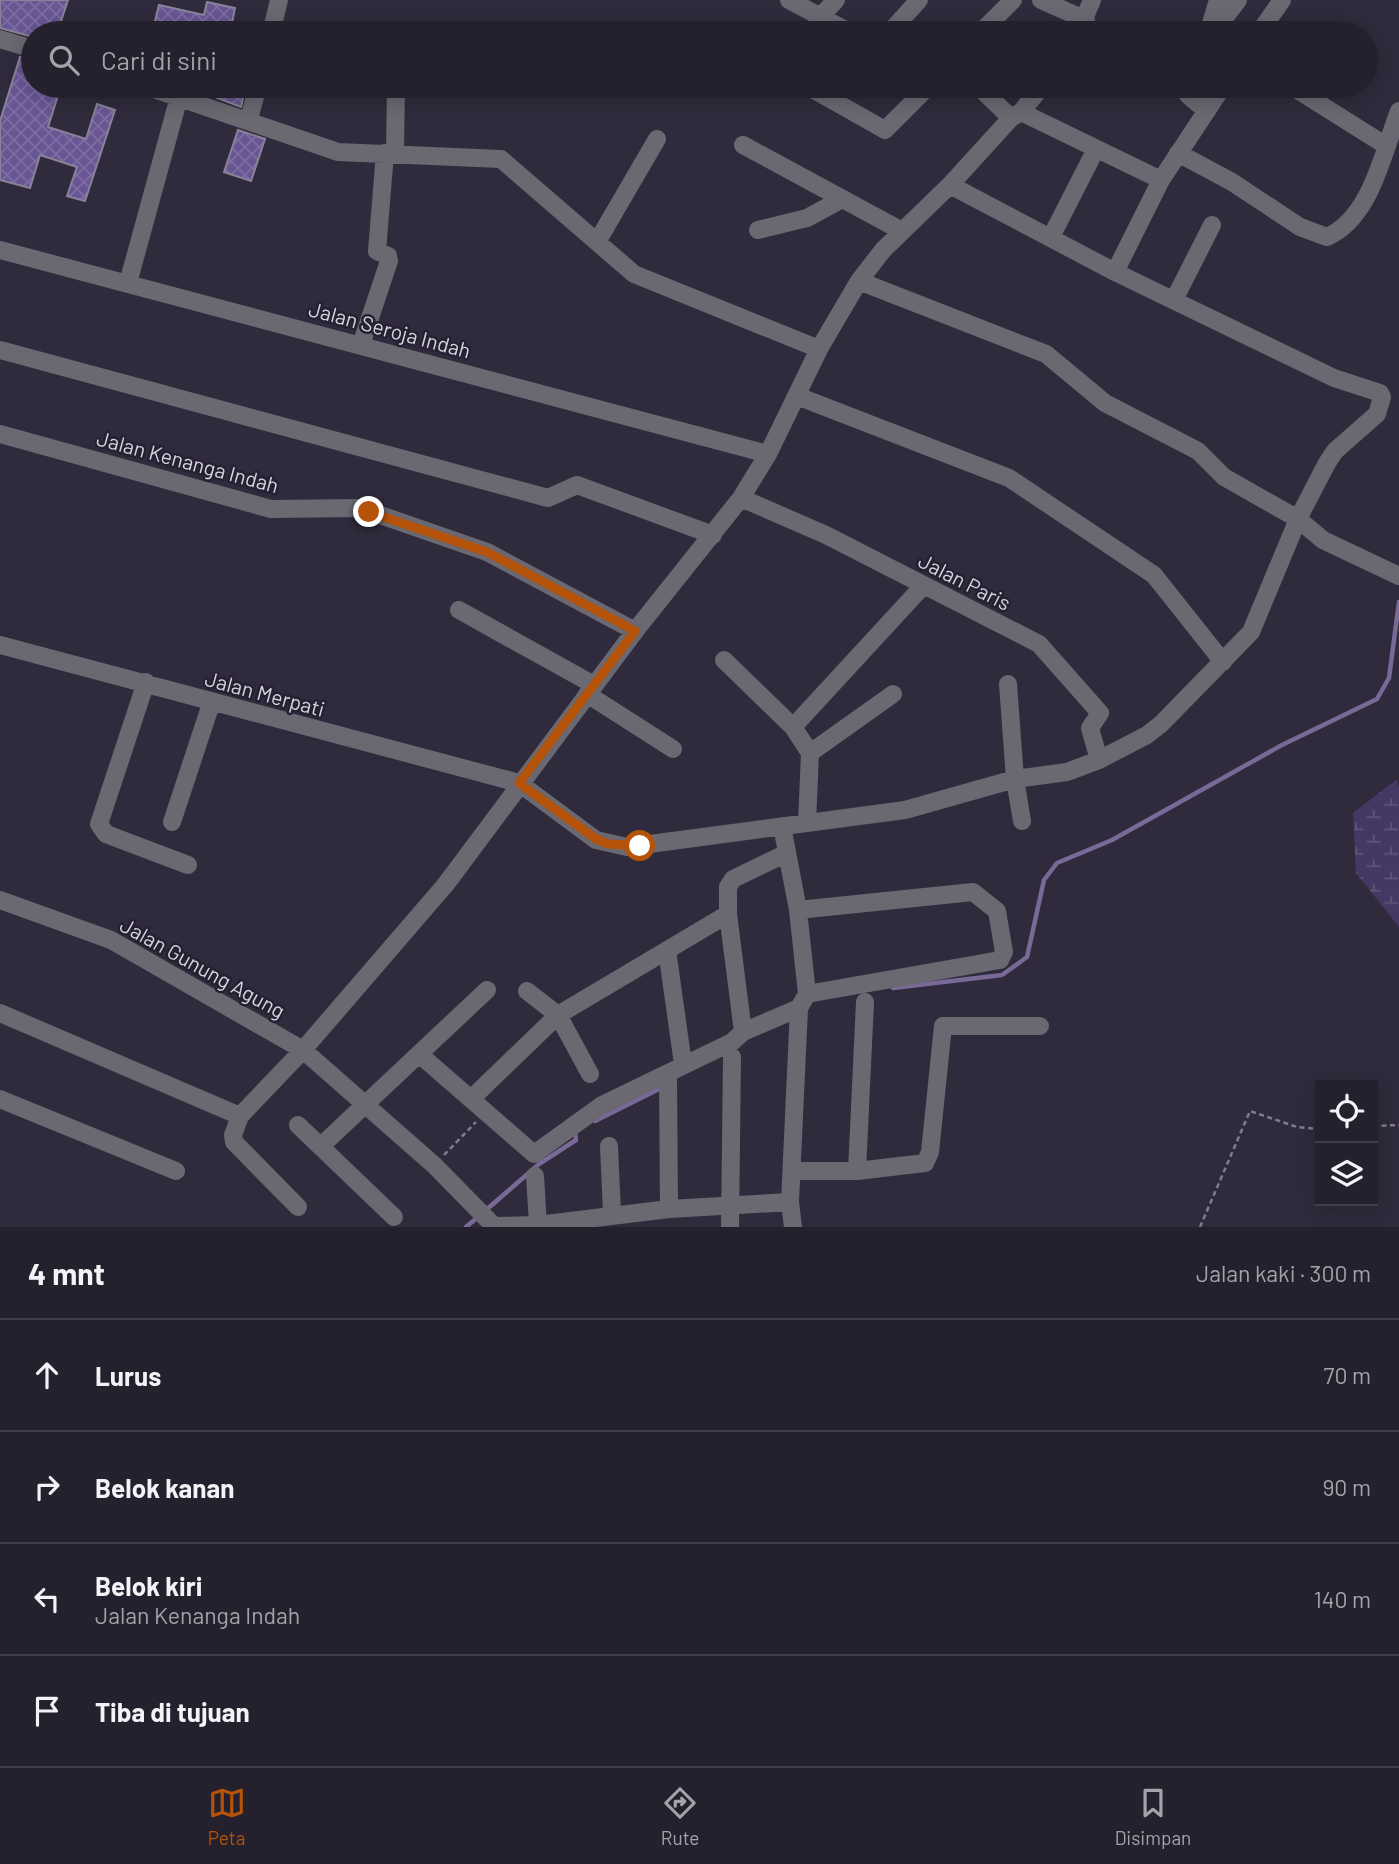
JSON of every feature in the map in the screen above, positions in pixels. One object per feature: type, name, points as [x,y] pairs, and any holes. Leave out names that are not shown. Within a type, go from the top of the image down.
[{"type":"street","points":[[274,21],[279,0]]},
{"type":"street","points":[[789,0],[830,21]]},
{"type":"street","points":[[821,16],[836,0]]},
{"type":"street","points":[[900,21],[919,0]]},
{"type":"street","points":[[992,21],[1013,0]]},
{"type":"street","points":[[1041,0],[1074,21]]},
{"type":"street","points":[[1084,21],[1092,0]]},
{"type":"street","points":[[1214,21],[1218,0]]},
{"type":"street","points":[[1221,21],[1238,0]]},
{"type":"street","points":[[1267,21],[1282,0]]},
{"type":"street","points":[[0,39],[21,46]]},
{"type":"street","points":[[128,283],[178,98]]},
{"type":"street","points":[[185,98],[338,152],[501,159],[640,277],[819,349]]},
{"type":"street","points":[[249,119],[255,98]]},
{"type":"street","points":[[361,345],[389,261],[388,256],[377,251],[395,98]]},
{"type":"street","points":[[828,98],[885,131],[890,129],[918,98]]},
{"type":"street","points":[[994,98],[1016,115],[1161,180]]},
{"type":"street","points":[[298,1207],[234,1142],[233,1135],[240,1116],[303,1050],[446,884],[635,631],[741,498],[768,454],[819,349],[859,281],[900,230],[950,185],[1031,98]]},
{"type":"street","points":[[1192,98],[1207,111]]},
{"type":"street","points":[[1115,272],[1161,180],[1215,98]]},
{"type":"street","points":[[1310,98],[1385,145]]},
{"type":"street","points":[[1178,153],[1232,182],[1300,227],[1327,237],[1340,231],[1357,213],[1399,111]]},
{"type":"street","points":[[597,242],[657,139]]},
{"type":"street","points":[[743,145],[900,230]]},
{"type":"street","points":[[1051,237],[1096,149]]},
{"type":"street","points":[[519,783],[586,834],[608,844],[640,846],[905,810],[1015,779],[1055,775],[1099,760],[1161,724],[1223,663],[1254,627],[1298,520],[1335,451],[1377,414],[1382,402],[1380,393],[1334,377],[1115,272],[950,185]]},
{"type":"street","points":[[758,230],[807,218],[842,199]]},
{"type":"street","points":[[1174,300],[1212,225]]},
{"type":"street","name":"Jalan Seroja Indah","points":[[0,250],[768,454]]},
{"type":"street","points":[[859,281],[1046,354],[1105,403],[1198,451],[1224,477],[1298,520],[1323,540],[1399,576]]},
{"type":"street","points":[[0,350],[548,498],[577,485],[713,535]]},
{"type":"street","points":[[797,396],[1009,478],[1154,575],[1223,663]]},
{"type":"street","name":"Jalan Kenanga Indah","points":[[0,434],[271,509],[360,508],[487,552],[635,631]]},
{"type":"street","name":"Jalan Paris","points":[[741,498],[826,535],[1042,646],[1100,713],[1090,728],[1099,760]]},
{"type":"street","points":[[793,727],[923,586]]},
{"type":"street","points":[[459,610],[590,690],[673,749]]},
{"type":"street","name":"Jalan Merpati","points":[[0,645],[146,682],[211,704],[519,783]]},
{"type":"street","points":[[724,660],[793,727],[810,753],[807,823]]},
{"type":"street","points":[[146,682],[99,824],[106,834],[188,865]]},
{"type":"street","points":[[1008,684],[1015,779],[1022,821]]},
{"type":"street","points":[[810,753],[893,695]]},
{"type":"street","points":[[172,822],[211,704]]},
{"type":"street","points":[[782,826],[798,910],[803,1001],[790,1202],[793,1227]]},
{"type":"street","points":[[743,1032],[728,914],[728,887],[733,879],[787,853]]},
{"type":"street","points":[[419,1054],[534,1154],[603,1105],[732,1042],[743,1032],[803,1001],[1000,960],[1004,953],[997,911],[973,892],[798,910]]},
{"type":"street","name":"Jalan Gunung Agung","points":[[0,900],[122,945],[303,1050],[434,1165],[488,1223],[500,1227],[538,1225],[612,1214],[790,1202]]},
{"type":"street","points":[[471,1098],[558,1015],[728,914]]},
{"type":"street","points":[[667,950],[683,1064]]},
{"type":"street","points":[[321,1146],[486,990]]},
{"type":"street","points":[[527,991],[558,1015],[590,1074]]},
{"type":"street","points":[[857,1171],[865,1002]]},
{"type":"street","points":[[0,1013],[240,1116]]},
{"type":"street","points":[[792,1171],[857,1171],[925,1163],[928,1160],[943,1027],[1040,1026]]},
{"type":"street","points":[[730,1227],[732,1057]]},
{"type":"street","points":[[668,1075],[669,1209]]},
{"type":"street","points":[[0,1099],[176,1171]]},
{"type":"street","points":[[298,1125],[394,1217]]},
{"type":"street","points":[[609,1146],[612,1214]]},
{"type":"street","points":[[535,1176],[538,1225]]},
{"type":"path","points":[[1200,1227],[1250,1111],[1297,1127],[1315,1129]]},
{"type":"path","points":[[434,1165],[485,1112]]},
{"type":"path","points":[[1378,1126],[1399,1125]]},
{"type":"green space","points":[[1396,780],[1399,786],[1399,927],[1356,873],[1353,813]]},
{"type":"building","points":[[0,0],[68,0],[61,21],[21,21],[21,34],[0,28]]},
{"type":"building","points":[[207,2],[235,8],[232,21],[155,21],[159,5],[204,15]]},
{"type":"building","points":[[20,57],[21,98],[57,98],[48,127],[86,139],[97,104],[115,110],[85,201],[67,196],[77,167],[40,155],[30,188],[0,180],[0,121]]},
{"type":"building","points":[[217,98],[243,98],[241,107]]},
{"type":"building","points":[[238,130],[265,139],[251,181],[224,172]]},
{"type":"waterway","points":[[893,988],[1002,975],[1027,957],[1044,880],[1057,863],[1112,840],[1282,745],[1377,699],[1389,678],[1399,602]]},
{"type":"waterway","points":[[595,1121],[661,1088]]},
{"type":"waterway","points":[[486,1210],[539,1164],[576,1140],[575,1132]]},
{"type":"waterway","points":[[466,1227],[479,1216]]},
{"type":"route","points":[[369,512],[487,552],[635,631],[519,783],[586,834],[608,844],[640,846]]}]
